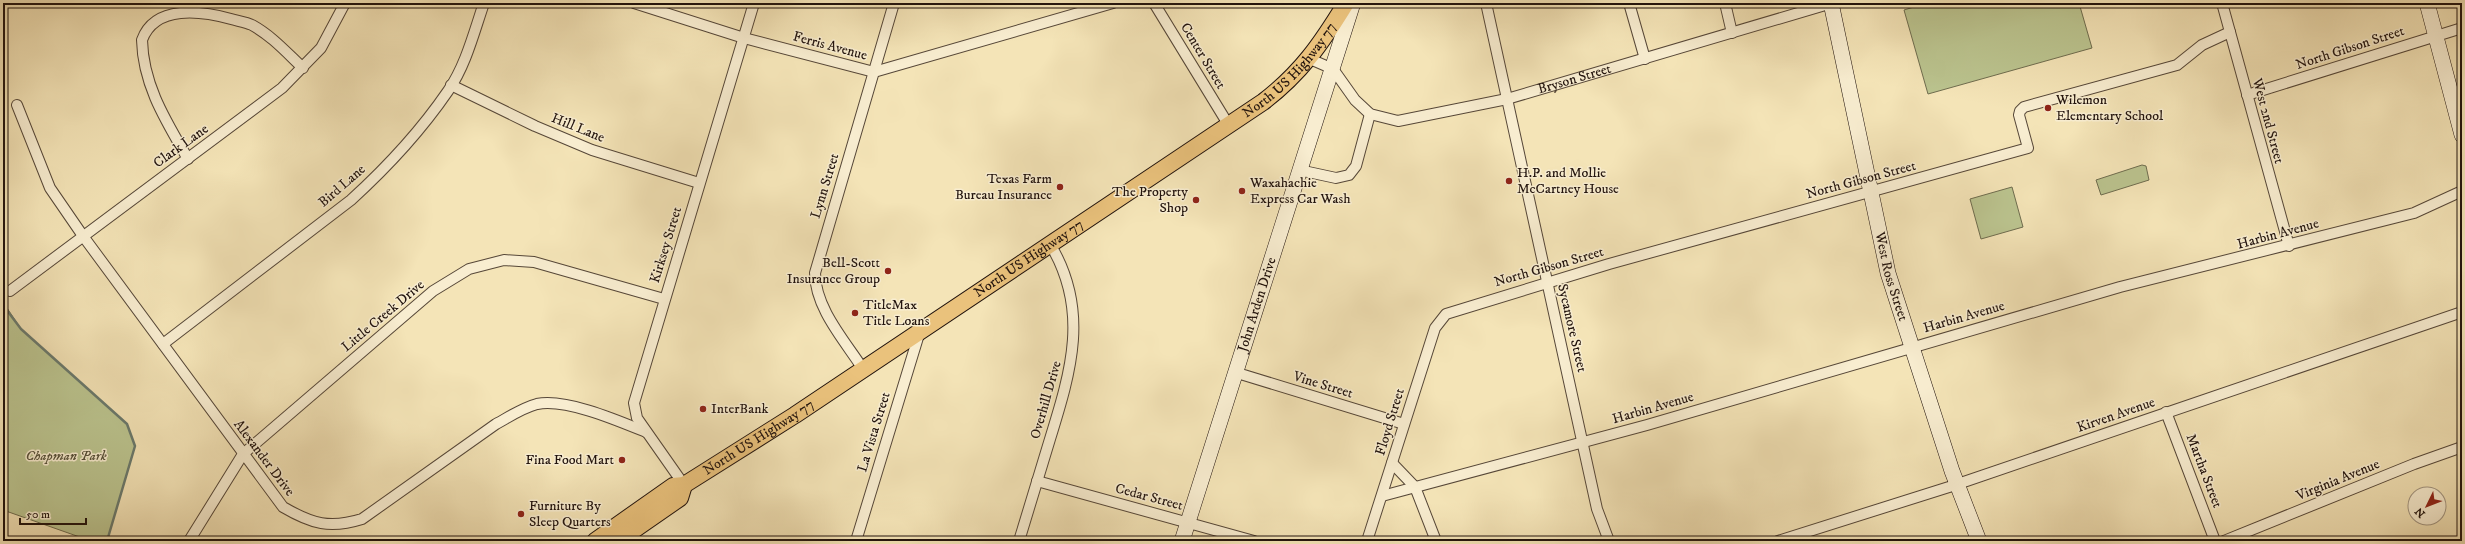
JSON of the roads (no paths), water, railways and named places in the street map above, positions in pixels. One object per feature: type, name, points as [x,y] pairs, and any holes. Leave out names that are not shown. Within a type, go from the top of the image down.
[{"type":"main road","name":"North US Highway 77","points":[[595,541],[673,486],[684,485],[795,415],[1281,88],[1310,59],[1346,3]]},
{"type":"main road","name":"North US Highway 77","points":[[618,541],[680,498],[684,485]]},
{"type":"street","name":"Clark Lane","points":[[10,291],[268,100],[304,68],[321,48],[345,3]]},
{"type":"street","name":"Bird Lane","points":[[163,344],[351,200],[403,146],[451,85],[465,58],[484,3]]},
{"type":"street","name":"Ferris Avenue","points":[[634,3],[744,38],[874,72],[1113,3]]},
{"type":"street","name":"Kirksey Street","points":[[684,485],[637,418],[634,403],[754,3]]},
{"type":"street","name":"Lynn Street","points":[[863,369],[821,302],[815,281],[815,273],[894,3]]},
{"type":"street","name":"Center Street","points":[[1154,3],[1228,124]]},
{"type":"street","points":[[1333,69],[1353,3]]},
{"type":"street","name":"Sycamore Street","points":[[1486,3],[1597,509],[1609,541]]},
{"type":"street","points":[[1629,3],[1645,59]]},
{"type":"street","points":[[1725,3],[1732,34]]},
{"type":"street","name":"Bryson Street","points":[[1370,114],[1398,120],[1507,99],[1732,34],[1831,3]]},
{"type":"street","name":"West Ross Street","points":[[1831,3],[1888,273],[1957,484],[1979,541]]},
{"type":"street","name":"West 2nd Street","points":[[2222,3],[2289,246]]},
{"type":"street","points":[[2427,3],[2462,135]]},
{"type":"street","points":[[188,158],[164,119],[147,78],[142,40],[152,24],[168,16],[188,12],[212,14],[250,24],[274,40],[304,68]]},
{"type":"street","name":"North Gibson Street","points":[[2247,95],[2462,28]]},
{"type":"street","name":"North Gibson Street","points":[[1446,314],[1547,283],[2028,148],[2018,115],[2024,107],[2177,65],[2202,45],[2230,32]]},
{"type":"street","points":[[1299,170],[1336,178],[1349,175],[1356,166],[1370,114],[1351,95],[1333,69],[1310,59]]},
{"type":"street","name":"John Arden Drive","points":[[1182,541],[1234,372],[1333,69]]},
{"type":"street","name":"Hill Lane","points":[[451,85],[535,126],[592,150],[699,183]]},
{"type":"street","name":"Alexander Drive","points":[[17,105],[50,188],[83,236],[242,454],[283,507],[304,520],[342,525],[362,519],[496,424],[519,411],[537,404],[550,403],[602,415],[646,432]]},
{"type":"street","name":"Harbin Avenue","points":[[1382,496],[1582,441],[1640,427],[2120,287],[2414,214],[2462,191]]},
{"type":"street","name":"Overhill Drive","points":[[1019,541],[1069,376],[1074,330],[1068,284],[1058,257],[1050,244]]},
{"type":"street","name":"Little Creek Drive","points":[[189,541],[242,454],[433,292],[469,269],[483,264],[504,260],[534,262],[664,299]]},
{"type":"street","name":"Kirven Avenue","points":[[1778,541],[1957,484],[2462,312]]},
{"type":"street","name":"Floyd Street","points":[[1367,541],[1435,328],[1446,314]]},
{"type":"street","name":"La Vista Street","points":[[856,541],[920,331]]},
{"type":"street","name":"Vine Street","points":[[1234,372],[1404,424]]},
{"type":"street","name":"Martha Street","points":[[2166,412],[2215,541]]},
{"type":"street","name":"Virginia Avenue","points":[[2224,541],[2414,464],[2462,447]]},
{"type":"street","points":[[1392,463],[1415,487],[1436,541]]},
{"type":"street","name":"Cedar Street","points":[[1037,481],[1254,541]]},
{"type":"waterway","points":[[3,305],[21,329],[127,424],[135,446],[107,541]]},
{"type":"place","name":"Wilemon Elementary School","points":[[2048,108]]},
{"type":"place","name":"H.P. and Mollie McCartney House","points":[[1509,181]]},
{"type":"place","name":"Texas Farm Bureau Insurance","points":[[1060,187]]},
{"type":"place","name":"Waxahachie Express Car Wash","points":[[1242,191]]},
{"type":"place","name":"The Property Shop","points":[[1196,200]]},
{"type":"place","name":"Bell-Scott Insurance Group","points":[[888,271]]},
{"type":"place","name":"TitleMax Title Loans","points":[[855,313]]},
{"type":"place","name":"InterBank","points":[[703,409]]},
{"type":"place","name":"Fina Food Mart","points":[[622,460]]},
{"type":"place","name":"Furniture By Sleep Quarters","points":[[521,514]]},
{"type":"park label","name":"Chapman Park","points":[[66,456]]}]
